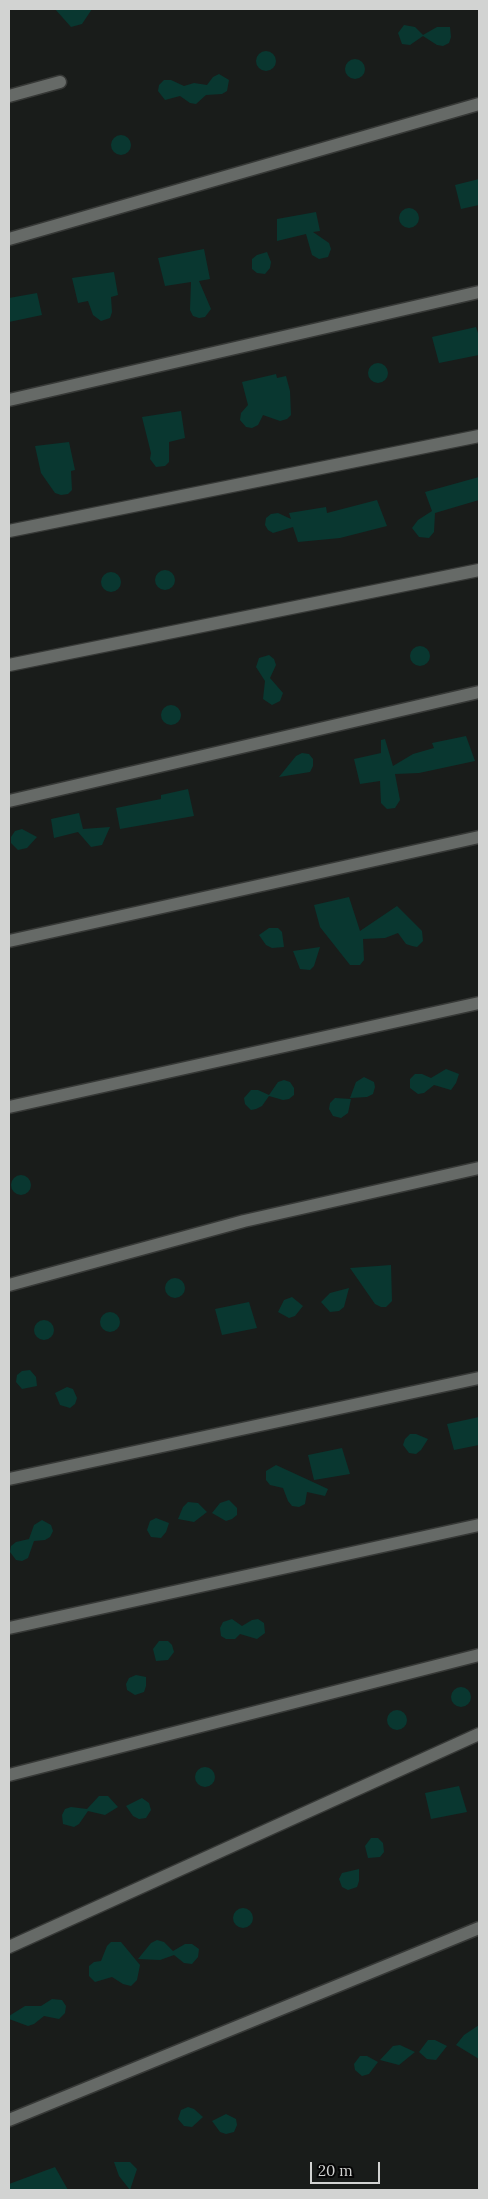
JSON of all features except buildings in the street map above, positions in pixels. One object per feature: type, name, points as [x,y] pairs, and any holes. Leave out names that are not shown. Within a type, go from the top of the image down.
[{"type":"street","points":[[9,96],[60,82]]},
{"type":"street","points":[[9,239],[479,104]]},
{"type":"street","points":[[9,400],[479,292]]},
{"type":"street","points":[[9,532],[479,436]]},
{"type":"street","points":[[9,665],[479,570]]},
{"type":"street","points":[[9,801],[479,692]]},
{"type":"street","points":[[9,941],[479,837]]},
{"type":"street","points":[[9,1107],[479,1003]]},
{"type":"street","points":[[9,1285],[244,1221],[479,1168]]},
{"type":"street","points":[[9,1479],[479,1378]]},
{"type":"street","points":[[9,1628],[479,1525]]},
{"type":"street","points":[[9,1775],[479,1655]]},
{"type":"street","points":[[9,1946],[479,1734]]},
{"type":"street","points":[[9,2120],[479,1928]]}]
